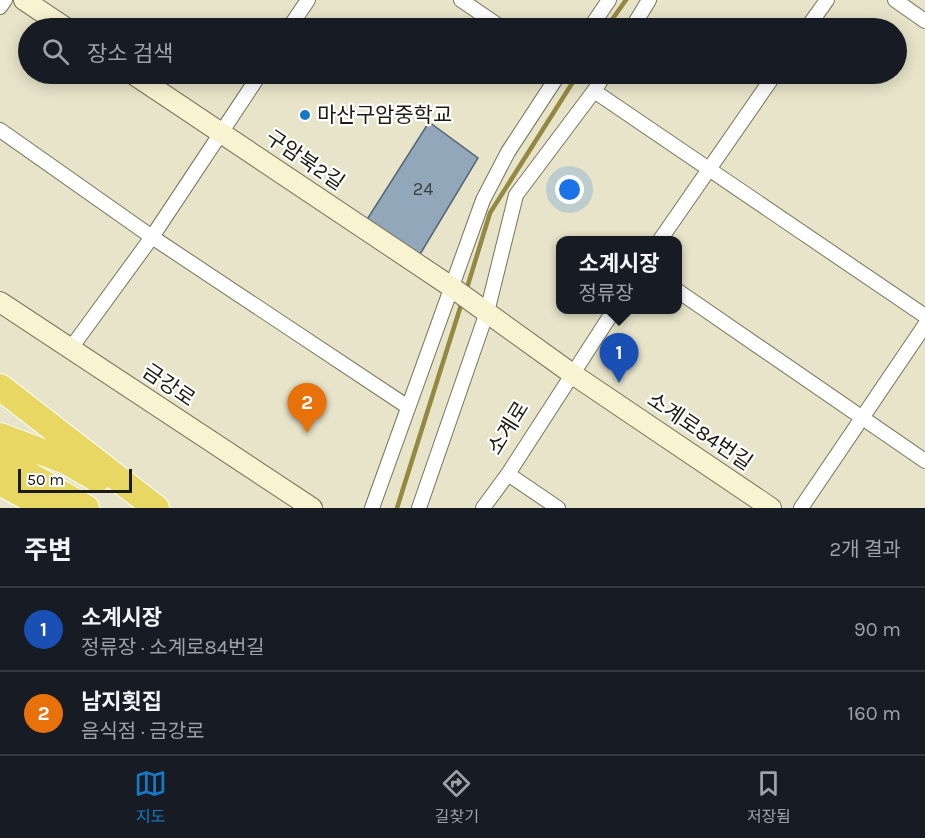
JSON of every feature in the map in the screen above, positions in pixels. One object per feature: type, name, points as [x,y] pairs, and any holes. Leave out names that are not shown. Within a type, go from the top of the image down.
[{"type":"highway","points":[[0,387],[156,508]]},
{"type":"highway","points":[[0,436],[66,461],[150,508]]},
{"type":"highway","points":[[0,458],[86,508]]},
{"type":"highway","points":[[0,482],[47,508]]},
{"type":"main road","points":[[24,0],[51,18]]},
{"type":"main road","name":"구암북2길","points":[[148,84],[483,310]]},
{"type":"main road","name":"금강로","points":[[0,302],[312,508]]},
{"type":"main road","points":[[483,310],[571,373]]},
{"type":"main road","name":"소계로84번길","points":[[571,373],[771,508]]},
{"type":"street","points":[[0,7],[5,0]]},
{"type":"street","points":[[296,18],[308,0]]},
{"type":"street","points":[[461,0],[487,18]]},
{"type":"street","points":[[597,18],[609,0]]},
{"type":"street","points":[[638,18],[649,0]]},
{"type":"street","points":[[814,18],[827,0]]},
{"type":"street","points":[[895,0],[925,21]]},
{"type":"street","points":[[71,348],[152,237],[253,84]]},
{"type":"street","points":[[372,508],[483,200],[508,152],[552,84]]},
{"type":"street","points":[[419,508],[483,310],[516,195],[598,84]]},
{"type":"street","points":[[663,236],[768,84]]},
{"type":"street","points":[[594,91],[925,316]]},
{"type":"street","points":[[0,130],[152,237],[408,407]]},
{"type":"street","points":[[682,294],[925,461]]},
{"type":"street","name":"소계로","points":[[483,508],[508,474],[611,314]]},
{"type":"street","points":[[801,508],[925,325]]},
{"type":"street","points":[[508,474],[558,508]]},
{"type":"building","points":[[429,122],[478,158],[419,256],[366,221]]},
{"type":"waterway","points":[[613,18],[626,0]]},
{"type":"waterway","points":[[466,291],[490,213],[572,84]]},
{"type":"waterway","points":[[397,508],[462,302]]},
{"type":"place","name":"마산구암중학교","points":[[305,115]]},
{"type":"place","name":"소계시장","points":[[619,383]]},
{"type":"place","name":"남지횟집","points":[[307,433]]}]
